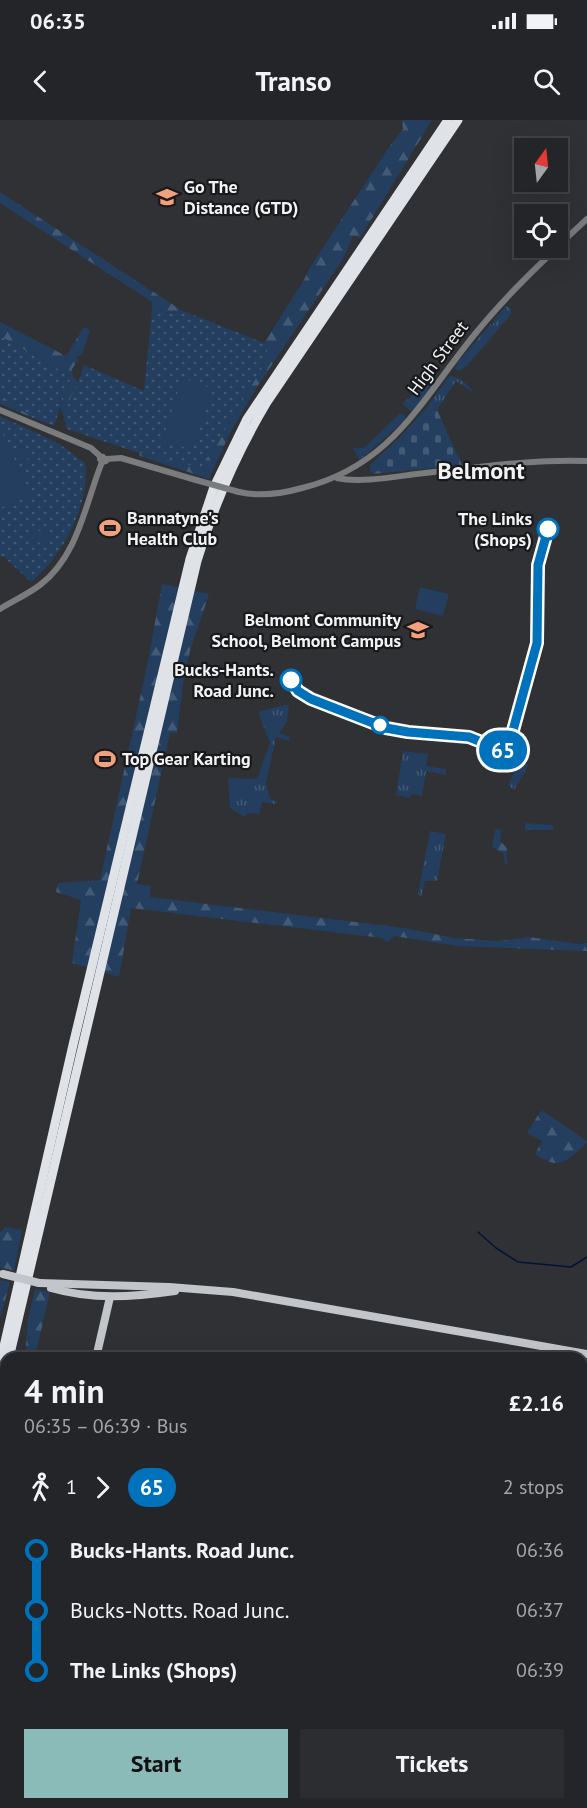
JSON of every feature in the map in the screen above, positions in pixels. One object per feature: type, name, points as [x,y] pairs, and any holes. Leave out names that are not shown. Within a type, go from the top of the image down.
[{"type":"highway","points":[[417,173],[441,120]]},
{"type":"highway","points":[[10,1352],[197,561],[213,514],[231,468],[267,402],[417,173],[448,120]]},
{"type":"highway","points":[[3,1352],[72,1045],[190,559],[205,511],[235,441],[260,398],[417,173],[458,120]]},
{"type":"highway","points":[[417,173],[464,120]]},
{"type":"main road","points":[[2,1274],[78,1294],[106,1293]]},
{"type":"main road","points":[[39,1283],[139,1296],[187,1289],[232,1292],[576,1352]]},
{"type":"main road","points":[[97,1352],[105,1316],[106,1293]]},
{"type":"street","name":"High Street","points":[[568,237],[587,219]]},
{"type":"street","name":"High Street","points":[[337,478],[366,461],[407,424],[479,328],[546,258]]},
{"type":"street","points":[[0,410],[91,448],[103,459],[121,458],[239,492],[261,495],[280,493],[337,478],[403,476],[539,460],[587,461]]},
{"type":"street","points":[[0,609],[41,584],[58,568],[72,546],[103,459]]},
{"type":"green space","points":[[402,120],[432,120],[360,238],[353,236],[343,259],[257,387],[229,435],[209,479],[140,456],[139,453],[201,467],[261,370],[268,344],[264,343],[311,266],[403,129]]},
{"type":"green space","points":[[0,192],[181,310],[176,314],[152,310],[152,302],[0,203]]},
{"type":"green space","points":[[506,306],[511,309],[511,314],[467,366],[458,371],[455,368],[458,362]]},
{"type":"green space","points":[[152,310],[176,314],[181,310],[269,345],[261,370],[201,468],[136,452],[67,429],[63,415],[84,365],[144,391]]},
{"type":"green space","points":[[0,322],[66,356],[84,327],[90,330],[82,355],[76,357],[78,360],[72,369],[73,377],[78,382],[63,415],[60,407],[70,379],[68,375],[0,336]]},
{"type":"green space","points":[[0,336],[68,375],[70,379],[54,426],[33,418],[0,395]]},
{"type":"green space","points":[[449,376],[464,382],[474,393],[456,381],[437,410],[427,407]]},
{"type":"green space","points":[[182,378],[213,389],[191,449],[162,441]]},
{"type":"green space","points":[[429,381],[432,385],[412,412],[402,404]]},
{"type":"green space","points":[[0,395],[33,418],[0,404]]},
{"type":"green space","points":[[427,407],[437,410],[462,465],[373,474],[370,465]]},
{"type":"green space","points":[[400,413],[405,415],[406,419],[360,460],[353,448],[363,448]]},
{"type":"green space","points":[[0,416],[58,443],[85,463],[86,479],[83,495],[72,528],[53,558],[31,582],[3,556],[0,557]]},
{"type":"green space","points":[[2,432],[31,495],[0,508],[0,433]]},
{"type":"green space","points":[[22,445],[28,459],[19,463],[13,449]]},
{"type":"green space","points":[[35,529],[49,536],[44,546],[31,537]]},
{"type":"green space","points":[[162,584],[209,594],[190,651],[183,683],[177,733],[170,733],[137,884],[151,886],[150,897],[405,928],[454,938],[499,941],[529,937],[579,944],[587,943],[587,951],[458,946],[394,936],[387,943],[383,938],[131,908],[119,977],[72,963],[81,900],[56,892],[58,883],[100,880],[147,666]]},
{"type":"green space","points":[[420,587],[449,594],[443,616],[415,609]]},
{"type":"green space","points":[[289,705],[287,721],[279,733],[290,737],[289,741],[276,737],[266,783],[270,799],[277,801],[276,804],[262,802],[259,814],[247,813],[245,817],[230,808],[228,778],[257,779],[270,743],[258,712]]},
{"type":"green space","points":[[403,751],[428,754],[426,766],[446,769],[446,775],[426,771],[422,796],[411,794],[410,798],[396,795]]},
{"type":"green space","points":[[520,761],[529,765],[514,790],[508,785]]},
{"type":"green space","points":[[525,823],[553,825],[553,830],[525,830]]},
{"type":"green space","points":[[495,829],[501,830],[500,841],[507,848],[508,864],[505,864],[503,853],[492,847]]},
{"type":"green space","points":[[430,831],[446,834],[437,881],[425,881],[421,897],[418,894]]},
{"type":"green space","points":[[543,1111],[587,1141],[563,1162],[551,1162],[535,1154],[542,1141],[527,1133],[540,1112]]},
{"type":"green space","points":[[5,1227],[22,1230],[14,1271],[0,1267],[0,1233]]},
{"type":"green space","points":[[0,1280],[10,1282],[0,1319]]},
{"type":"green space","points":[[35,1289],[50,1292],[36,1352],[25,1352],[28,1320]]},
{"type":"waterway","points":[[478,1232],[496,1248],[518,1262],[571,1267],[587,1257]]},
{"type":"bus line","name":"65","points":[[291,680],[298,691],[311,699],[386,728],[475,738],[504,751],[512,734],[537,643],[538,565],[548,529]]},
{"type":"place","name":"Go The Distance (GTD)","points":[[167,197]]},
{"type":"place","name":"Bannatyne's Health Club","points":[[110,528]]},
{"type":"place","name":"The Links (Shops)","points":[[548,529]]},
{"type":"place","name":"Belmont Community School, Belmont Campus","points":[[418,630]]},
{"type":"place","name":"Bucks-Hants. Road Junc.","points":[[291,680]]},
{"type":"place","name":"Top Gear Karting","points":[[105,759]]},
{"type":"district","name":"Belmont","points":[[481,471]]}]
